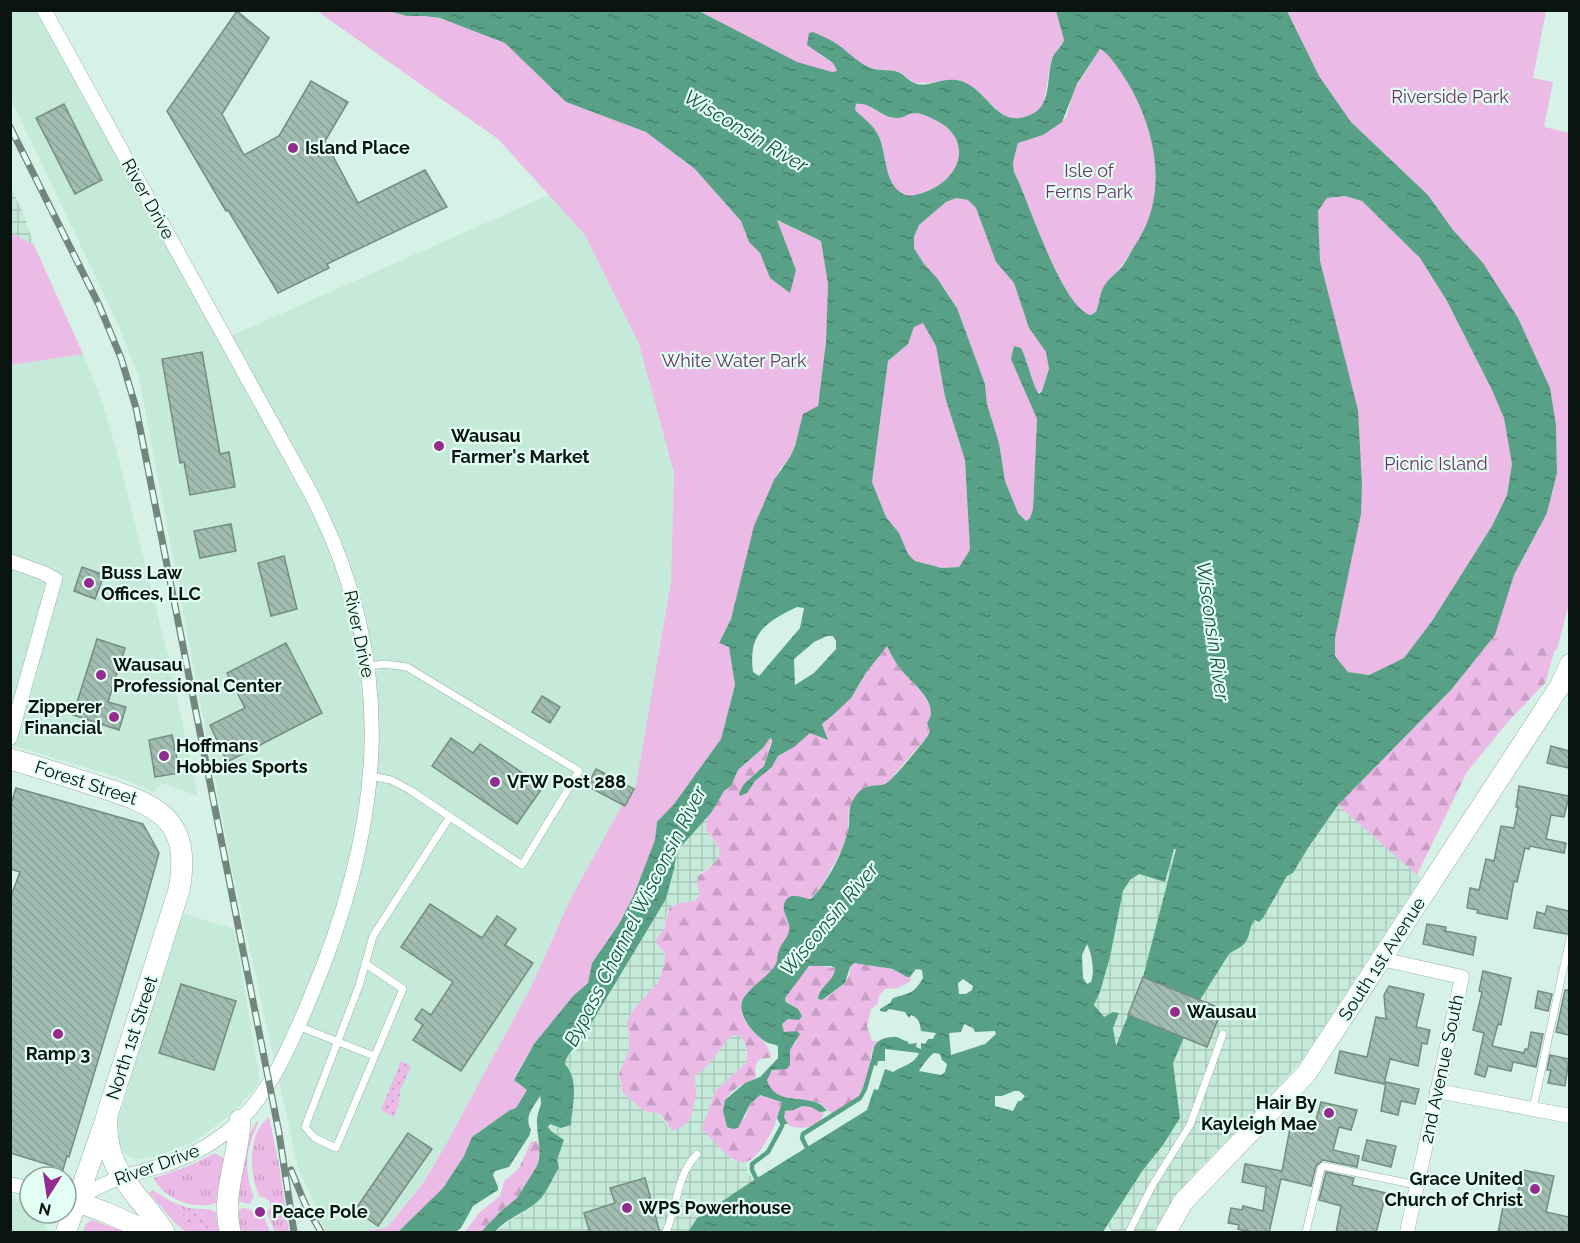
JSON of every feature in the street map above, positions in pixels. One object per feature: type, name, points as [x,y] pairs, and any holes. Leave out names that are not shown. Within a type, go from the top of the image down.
[{"type":"main road","name":"Forest Street","points":[[10,759],[125,795],[151,806],[167,820],[176,832],[178,842]]},
{"type":"main road","name":"North 1st Street","points":[[107,1115],[179,890],[182,865],[178,842]]},
{"type":"main road","points":[[107,1115],[110,1156],[123,1178],[164,1233]]},
{"type":"main road","points":[[230,1233],[227,1194],[240,1120]]},
{"type":"street","name":"River Drive","points":[[44,10],[326,524],[352,593],[368,666],[372,711],[371,776],[365,823],[350,887],[326,959],[298,1026],[269,1083],[256,1103],[240,1120],[214,1141],[192,1154],[78,1196]]},
{"type":"street","points":[[10,561],[55,579],[10,738]]},
{"type":"street","name":"South 1st Avenue","points":[[1166,1233],[1183,1202],[1306,1074],[1560,686],[1569,668]]},
{"type":"street","name":"2nd Avenue South","points":[[1382,959],[1462,976],[1407,1233]]},
{"type":"street","points":[[1437,1091],[1569,1116]]},
{"type":"street","name":"North 1st Street","points":[[78,1183],[107,1115]]},
{"type":"street","points":[[78,1202],[150,1233]]},
{"type":"lane","points":[[368,666],[385,664],[407,667],[579,771],[522,865],[399,784],[371,776]]},
{"type":"lane","points":[[366,964],[403,989],[336,1148],[315,1138],[305,1127],[338,1043],[366,964],[373,936],[449,818]]},
{"type":"lane","points":[[1533,1109],[1569,938]]},
{"type":"lane","points":[[298,1026],[374,1056]]},
{"type":"lane","points":[[1129,1233],[1152,1186],[1190,1125],[1223,1034]]},
{"type":"lane","points":[[666,1233],[676,1206],[683,1173],[697,1154]]},
{"type":"lane","points":[[1306,1233],[1320,1172],[1324,1166],[1329,1165],[1417,1185]]},
{"type":"shaded area","points":[[11,11],[44,11],[224,339],[549,195],[585,235],[639,344],[674,473],[671,582],[636,785],[621,807],[570,900],[532,985],[444,1148],[422,1183],[387,1228],[326,1232],[298,1167],[231,865],[139,378],[117,322],[11,99]]},
{"type":"shaded area","points":[[10,185],[23,213],[34,245],[11,233]]},
{"type":"shaded area","points":[[83,354],[101,399],[117,452],[170,665],[198,796],[161,783],[154,792],[117,777],[11,745],[11,365]]},
{"type":"shaded area","points":[[1338,805],[1421,878],[1302,1060],[1191,1177],[1165,1212],[1154,1232],[1112,1232],[1108,1226],[1143,1170],[1163,1145],[1180,1118],[1173,1063],[1200,1000],[1229,954],[1235,948],[1243,946],[1249,933],[1249,927],[1268,911],[1271,900],[1287,876],[1293,873]]},
{"type":"shaded area","points":[[707,816],[706,829],[721,853],[720,856],[712,866],[700,873],[697,883],[700,895],[695,901],[673,905],[667,911],[664,930],[657,938],[657,946],[666,955],[666,961],[659,981],[634,1009],[627,1021],[629,1050],[619,1075],[623,1093],[644,1111],[661,1114],[667,1126],[693,1106],[696,1095],[694,1080],[698,1073],[709,1064],[730,1037],[738,1035],[742,1038],[746,1046],[746,1063],[715,1091],[702,1128],[730,1158],[737,1162],[746,1162],[748,1173],[754,1180],[697,1218],[688,1232],[496,1232],[521,1214],[545,1192],[559,1168],[557,1160],[563,1140],[548,1127],[549,1124],[563,1126],[571,1122],[574,1085],[571,1070],[565,1064],[565,1059],[575,1051],[666,899],[677,851]]},
{"type":"shaded area","points":[[1174,848],[1176,849],[1143,977],[1116,1047],[1113,1012],[1104,1017],[1094,1005],[1110,957],[1123,891],[1130,880],[1139,874],[1165,882]]},
{"type":"shaded area","points":[[181,913],[234,929],[260,1080],[231,1115],[193,1142],[155,1157],[135,1159],[122,1152],[119,1145],[118,1120]]},
{"type":"shaded area","points":[[10,1197],[18,1199],[18,1225],[46,1225],[47,1232],[11,1232]]},
{"type":"green space","name":"White Water Park","points":[[317,11],[388,11],[407,16],[430,16],[505,43],[566,102],[646,132],[695,169],[741,221],[749,242],[760,253],[770,278],[796,270],[776,220],[821,241],[828,284],[826,342],[818,406],[799,433],[790,457],[780,469],[759,514],[731,619],[719,642],[729,647],[735,685],[721,739],[674,804],[657,822],[655,840],[633,897],[619,924],[592,963],[588,983],[573,996],[534,1044],[514,1079],[527,1090],[516,1108],[472,1137],[464,1156],[443,1188],[398,1232],[353,1232],[387,1228],[423,1183],[532,985],[570,900],[621,807],[636,785],[671,582],[674,473],[639,344],[585,235],[498,139]]},
{"type":"green space","name":"Isle of Ferns Park","points":[[699,11],[1056,11],[1064,40],[1051,60],[1043,106],[1035,113],[1013,119],[1003,115],[976,90],[963,82],[914,83],[900,72],[872,68],[863,64],[833,41],[819,55],[833,63],[837,72],[824,71],[788,58]]},
{"type":"green space","name":"Riverside Park","points":[[1287,11],[1546,11],[1533,78],[1553,82],[1544,127],[1570,133],[1570,599],[1557,650],[1493,638],[1514,575],[1547,513],[1557,473],[1556,425],[1453,230],[1428,195],[1351,122],[1319,76]]},
{"type":"green space","name":"Isle of Ferns Park","points":[[1100,49],[1123,75],[1141,110],[1153,148],[1155,186],[1146,224],[1120,268],[1104,286],[1096,312],[1091,315],[1080,309],[1058,275],[1014,172],[1013,162],[1018,143],[1043,135],[1066,118],[1074,90]]},
{"type":"green space","points":[[856,104],[867,105],[892,118],[900,118],[913,113],[920,114],[946,127],[959,146],[959,157],[948,177],[938,186],[925,192],[917,195],[903,195],[891,182],[881,140],[870,124],[855,110]]},
{"type":"green space","name":"Picnic Island","points":[[1345,196],[1362,201],[1420,258],[1447,301],[1504,418],[1512,464],[1507,495],[1492,526],[1432,621],[1404,658],[1369,675],[1348,672],[1335,656],[1318,211],[1327,198]]},
{"type":"green space","points":[[956,198],[968,200],[976,208],[996,262],[1014,283],[1029,328],[1046,352],[1049,369],[1042,391],[1037,393],[1021,348],[1014,346],[1018,373],[1037,419],[1033,509],[1030,518],[1026,521],[1018,513],[1005,481],[999,443],[987,404],[985,384],[957,308],[914,248],[914,237],[919,225],[946,202]]},
{"type":"green space","points":[[11,233],[34,245],[83,354],[11,365]]},
{"type":"green space","points":[[923,322],[936,346],[945,397],[965,460],[970,550],[959,567],[942,568],[915,561],[908,554],[899,533],[886,517],[872,482],[888,361],[908,344],[914,327]]},
{"type":"green space","points":[[1495,635],[1556,646],[1545,683],[1506,724],[1467,772],[1417,875],[1338,805],[1451,690]]},
{"type":"green space","points":[[887,646],[902,671],[928,702],[930,716],[927,723],[930,731],[887,783],[868,786],[849,809],[848,832],[842,849],[823,884],[811,899],[800,897],[785,914],[790,928],[777,964],[743,1000],[741,1011],[744,1019],[765,1044],[771,1058],[759,1060],[755,1068],[756,1077],[736,1089],[727,1098],[725,1113],[727,1127],[745,1118],[750,1104],[760,1095],[782,1102],[782,1105],[774,1127],[764,1144],[755,1156],[748,1161],[740,1162],[724,1152],[702,1129],[715,1091],[746,1063],[747,1051],[743,1040],[738,1035],[730,1037],[709,1064],[695,1076],[696,1095],[691,1117],[682,1127],[672,1131],[661,1114],[644,1111],[623,1093],[619,1074],[629,1050],[627,1021],[634,1009],[659,981],[666,955],[656,943],[664,929],[669,908],[679,903],[695,901],[700,895],[698,876],[719,857],[719,848],[706,829],[707,816],[724,791],[731,786],[738,770],[763,748],[770,738],[772,739],[764,766],[744,784],[748,791],[755,781],[772,767],[778,756],[810,733],[826,735],[822,724],[859,686]]},
{"type":"green space","points":[[854,963],[893,969],[910,977],[911,981],[898,988],[885,989],[879,995],[878,1004],[871,1009],[867,1026],[872,1041],[882,1041],[872,1049],[868,1077],[857,1098],[832,1113],[814,1101],[790,1098],[776,1093],[767,1080],[769,1074],[775,1069],[787,1069],[790,1050],[797,1041],[796,1032],[784,1032],[781,1027],[784,1021],[790,1019],[789,1004],[785,998],[803,972],[812,965],[835,968],[833,976],[818,999],[822,1000],[844,983]]},
{"type":"green space","points":[[401,1061],[411,1066],[400,1091],[399,1104],[394,1117],[381,1110]]},
{"type":"green space","points":[[802,1106],[824,1113],[819,1122],[810,1127],[790,1126],[784,1118],[785,1111]]},
{"type":"green space","points":[[269,1117],[289,1232],[275,1232],[267,1213],[270,1202],[259,1196],[253,1176],[254,1144],[262,1125]]},
{"type":"green space","points":[[257,1121],[259,1122],[247,1159],[248,1178],[254,1197],[250,1204],[236,1201],[246,1140]]},
{"type":"green space","points":[[536,1141],[540,1145],[537,1166],[517,1198],[481,1232],[465,1232],[479,1213],[500,1196],[504,1182],[519,1168],[531,1142]]},
{"type":"green space","points":[[215,1153],[226,1160],[218,1202],[201,1205],[182,1202],[165,1192],[154,1178],[189,1166]]},
{"type":"green space","points":[[153,1190],[170,1201],[188,1208],[185,1210],[189,1224],[199,1224],[205,1232],[186,1232],[149,1193]]},
{"type":"green space","points":[[188,1208],[201,1209],[203,1217],[215,1223],[215,1232],[205,1232],[199,1224],[189,1224],[185,1221],[183,1213]]},
{"type":"green space","points":[[242,1208],[250,1209],[255,1215],[264,1216],[270,1232],[237,1232],[237,1212]]},
{"type":"green space","points":[[201,1209],[212,1210],[218,1214],[223,1232],[214,1232],[216,1231],[203,1217]]},
{"type":"green space","points":[[92,1220],[126,1232],[83,1232],[86,1224]]},
{"type":"water","name":"Bypass Channel Wisconsin River","points":[[388,11],[699,11],[797,62],[832,72],[837,71],[833,63],[807,45],[809,33],[813,32],[834,42],[871,68],[898,72],[917,84],[948,80],[961,81],[971,86],[1002,114],[1011,118],[1021,118],[1039,109],[1046,96],[1052,59],[1064,40],[1056,11],[1287,11],[1319,76],[1351,122],[1428,195],[1453,230],[1483,263],[1518,318],[1550,388],[1556,425],[1557,473],[1547,513],[1514,575],[1495,635],[1451,690],[1338,805],[1293,873],[1287,876],[1263,918],[1259,922],[1255,920],[1245,943],[1229,954],[1200,1000],[1173,1063],[1180,1118],[1103,1232],[688,1232],[697,1218],[867,1110],[874,1089],[878,1090],[885,1069],[893,1072],[911,1062],[919,1053],[885,1049],[885,1061],[878,1061],[877,1066],[871,1064],[875,1045],[878,1042],[895,1037],[909,1044],[917,1043],[916,1047],[921,1049],[921,1043],[925,1044],[928,1039],[933,1039],[936,1033],[921,1031],[920,1024],[914,1016],[911,1015],[909,1018],[905,1012],[889,1009],[886,1012],[880,1011],[893,998],[911,992],[917,987],[923,978],[922,970],[916,969],[910,977],[907,977],[893,969],[854,963],[850,967],[845,983],[822,1000],[818,999],[819,994],[835,968],[809,966],[785,998],[786,1002],[798,1009],[802,1016],[799,1020],[788,1019],[782,1024],[784,1032],[797,1031],[800,1034],[790,1050],[790,1065],[787,1069],[772,1070],[767,1080],[778,1095],[813,1102],[821,1105],[827,1111],[820,1112],[811,1107],[802,1106],[785,1111],[784,1118],[788,1124],[780,1124],[777,1118],[782,1102],[760,1095],[750,1104],[738,1128],[727,1127],[723,1111],[725,1100],[745,1083],[760,1077],[778,1058],[778,1046],[766,1042],[750,1028],[741,1008],[745,996],[771,971],[776,963],[779,950],[789,930],[784,909],[786,900],[791,896],[811,899],[817,892],[829,876],[842,849],[848,831],[853,800],[863,789],[888,782],[930,731],[927,723],[931,709],[928,702],[902,671],[887,646],[866,673],[851,698],[822,724],[828,740],[810,733],[794,747],[778,756],[772,767],[755,781],[747,793],[740,796],[739,793],[744,784],[764,766],[772,742],[770,738],[763,748],[738,770],[731,786],[724,791],[711,813],[677,851],[666,899],[580,1042],[565,1061],[574,1084],[571,1125],[561,1128],[550,1124],[548,1127],[564,1140],[557,1160],[559,1168],[542,1197],[495,1232],[481,1232],[517,1198],[537,1166],[539,1154],[537,1119],[541,1105],[540,1096],[529,1117],[531,1130],[529,1136],[509,1167],[495,1171],[493,1175],[498,1190],[473,1206],[461,1228],[456,1232],[398,1232],[443,1188],[464,1156],[472,1137],[516,1108],[527,1090],[514,1080],[534,1044],[573,996],[588,983],[592,963],[619,924],[633,897],[655,840],[657,822],[674,804],[721,739],[735,685],[729,647],[719,643],[731,619],[754,526],[774,480],[795,446],[803,414],[818,406],[826,342],[828,284],[821,241],[777,220],[796,270],[790,293],[770,278],[760,253],[749,242],[741,221],[695,169],[646,132],[566,102],[505,43],[440,18],[407,16]],"holes":[[[1100,49],[1104,51],[1133,92],[1148,128],[1153,148],[1155,186],[1146,224],[1125,263],[1104,287],[1096,312],[1091,315],[1080,308],[1058,275],[1014,172],[1013,162],[1018,143],[1043,135],[1062,122],[1077,84]],[[856,104],[867,105],[892,118],[915,113],[933,119],[946,127],[959,146],[959,157],[955,167],[938,186],[917,195],[903,194],[896,189],[888,174],[880,140],[870,124],[855,110]],[[1345,196],[1362,201],[1420,258],[1447,301],[1492,390],[1504,418],[1512,464],[1507,495],[1492,526],[1432,621],[1404,658],[1369,675],[1348,672],[1335,656],[1335,638],[1361,514],[1362,485],[1358,410],[1320,261],[1318,211],[1327,198]],[[956,198],[968,200],[976,208],[996,262],[1014,283],[1029,328],[1046,352],[1049,369],[1039,394],[1021,348],[1014,346],[1011,359],[1037,419],[1033,509],[1030,518],[1026,521],[1018,513],[1005,481],[999,443],[987,404],[985,384],[957,308],[914,248],[914,237],[919,225],[946,202]],[[923,323],[936,346],[945,397],[965,460],[970,550],[959,567],[942,568],[915,561],[908,554],[899,533],[886,517],[872,482],[888,361],[908,344],[914,327]],[[797,607],[804,608],[800,628],[759,676],[753,672],[753,648],[756,639],[768,624]],[[827,636],[833,636],[836,641],[836,649],[814,673],[795,685],[794,659],[814,642]],[[1174,849],[1176,849],[1143,977],[1116,1046],[1113,1028],[1119,1013],[1113,1012],[1104,1017],[1094,1005],[1110,957],[1123,891],[1130,880],[1139,874],[1165,882]],[[1087,944],[1093,968],[1091,982],[1087,984],[1083,978],[1082,955]],[[963,979],[973,986],[972,990],[966,994],[959,994],[958,983]],[[964,1024],[973,1028],[975,1032],[995,1031],[996,1034],[985,1044],[951,1055],[949,1033],[961,1032]],[[934,1053],[940,1054],[942,1060],[947,1064],[945,1072],[941,1075],[919,1071]],[[1014,1091],[1019,1091],[1025,1096],[1018,1101],[1013,1111],[995,1106],[995,1096]]]},
{"type":"building","name":"Island Place","points":[[237,11],[269,38],[222,114],[244,155],[279,136],[311,81],[348,102],[325,141],[358,203],[425,170],[447,207],[327,264],[329,268],[278,293],[167,111]]},
{"type":"building","points":[[64,104],[102,180],[75,194],[36,118]]},
{"type":"building","points":[[202,352],[220,454],[229,452],[235,487],[190,495],[184,462],[180,463],[162,359]]},
{"type":"building","points":[[231,524],[236,551],[200,558],[194,531]]},
{"type":"building","points":[[284,556],[297,609],[271,616],[258,563]]},
{"type":"building","name":"Buss Law Offices, LLC","points":[[82,567],[104,575],[95,599],[74,591]]},
{"type":"building","name":"Wausau Professional Center","points":[[97,639],[125,648],[108,702],[126,707],[119,730],[73,715]]},
{"type":"building","points":[[286,643],[322,713],[227,762],[210,725],[245,708],[227,673]]},
{"type":"building","points":[[542,696],[560,707],[550,723],[532,712]]},
{"type":"building","name":"Hoffmans Hobbies Sports","points":[[172,735],[180,773],[155,777],[149,740]]},
{"type":"building","name":"VFW Post 288","points":[[451,738],[473,753],[480,744],[543,787],[517,824],[432,766]]},
{"type":"building","points":[[1551,746],[1569,751],[1569,768],[1547,763]]},
{"type":"building","points":[[596,769],[634,789],[625,806],[587,786]]},
{"type":"building","points":[[1519,786],[1569,796],[1564,817],[1551,815],[1546,839],[1566,843],[1564,853],[1530,846],[1529,849],[1525,848],[1517,882],[1514,881],[1507,919],[1477,913],[1478,910],[1467,908],[1470,888],[1479,890],[1486,859],[1494,861],[1501,826],[1514,828]]},
{"type":"building","name":"Ramp 3","points":[[16,788],[143,824],[159,853],[69,1157],[67,1156],[64,1165],[50,1165],[10,1153],[10,899],[20,872],[10,869],[10,807]]},
{"type":"building","points":[[430,904],[482,938],[497,916],[516,929],[505,945],[533,963],[461,1071],[413,1040],[423,1025],[415,1019],[422,1009],[431,1015],[453,982],[401,947]]},
{"type":"building","points":[[1547,906],[1569,911],[1569,933],[1534,928],[1537,912],[1545,914]]},
{"type":"building","points":[[1427,924],[1446,927],[1445,931],[1476,937],[1473,955],[1423,944]]},
{"type":"building","points":[[1483,971],[1511,978],[1501,1025],[1498,1024],[1492,1046],[1524,1053],[1525,1049],[1528,1049],[1531,1032],[1543,1034],[1536,1067],[1513,1062],[1511,1071],[1488,1066],[1485,1077],[1475,1074],[1484,1033],[1473,1030],[1482,992],[1479,991]]},
{"type":"building","name":"Wausau","points":[[1143,977],[1222,1009],[1207,1047],[1128,1015]]},
{"type":"building","points":[[181,984],[236,1001],[214,1070],[159,1053]]},
{"type":"building","points":[[1389,986],[1424,994],[1416,1027],[1430,1030],[1427,1044],[1422,1043],[1418,1066],[1390,1059],[1384,1084],[1335,1073],[1340,1051],[1367,1057],[1376,1017],[1386,1019],[1384,995]]},
{"type":"building","points":[[1565,990],[1569,990],[1569,1035],[1556,1032]]},
{"type":"building","points":[[1538,991],[1552,994],[1548,1011],[1535,1008]]},
{"type":"building","points":[[1550,1055],[1569,1059],[1565,1086],[1548,1083],[1551,1070],[1547,1070]]},
{"type":"building","points":[[1386,1082],[1419,1089],[1415,1104],[1401,1101],[1398,1115],[1381,1111]]},
{"type":"building","points":[[1321,1102],[1357,1110],[1351,1130],[1339,1127],[1333,1150],[1359,1156],[1357,1167],[1323,1160],[1316,1166],[1311,1186],[1281,1179],[1269,1233],[1254,1233],[1238,1229],[1239,1225],[1228,1223],[1231,1208],[1242,1210],[1243,1206],[1263,1211],[1266,1187],[1242,1182],[1245,1164],[1282,1171],[1290,1128],[1312,1134]]},
{"type":"building","points":[[408,1133],[432,1149],[378,1226],[355,1210]]},
{"type":"building","points":[[1367,1140],[1396,1146],[1391,1167],[1362,1160]]},
{"type":"building","name":"Grace United Church of Christ","points":[[1523,1170],[1554,1176],[1546,1212],[1569,1217],[1569,1233],[1498,1233],[1504,1201],[1515,1204]]},
{"type":"building","points":[[1326,1172],[1354,1178],[1352,1185],[1386,1193],[1376,1233],[1336,1233],[1341,1206],[1319,1200]]},
{"type":"building","name":"WPS Powerhouse","points":[[645,1178],[660,1233],[590,1233],[584,1213],[615,1203],[610,1188]]},
{"type":"waterway","name":"Wisconsin River","points":[[809,1152],[802,1138],[803,1134],[860,1098],[873,1061]]},
{"type":"waterway","name":"Wisconsin River","points":[[758,1182],[752,1170],[752,1164],[768,1152],[783,1120]]},
{"type":"railway","points":[[10,127],[99,305],[121,358],[136,408],[279,1133],[294,1232]]},
{"type":"railway","points":[[291,1170],[305,1204],[321,1232]]},
{"type":"place","name":"Island Place","points":[[293,148]]},
{"type":"place","name":"Wausau Farmer's Market","points":[[439,446]]},
{"type":"place","name":"Buss Law Offices, LLC","points":[[89,583]]},
{"type":"place","name":"Wausau Professional Center","points":[[101,675]]},
{"type":"place","name":"Zipperer Financial","points":[[114,717]]},
{"type":"place","name":"Hoffmans Hobbies Sports","points":[[164,756]]},
{"type":"place","name":"VFW Post 288","points":[[495,782]]},
{"type":"place","name":"Wausau","points":[[1175,1012]]},
{"type":"place","name":"Ramp 3","points":[[58,1034]]},
{"type":"place","name":"Hair By Kayleigh Mae","points":[[1329,1113]]},
{"type":"place","name":"Grace United Church of Christ","points":[[1535,1189]]},
{"type":"place","name":"WPS Powerhouse","points":[[627,1208]]},
{"type":"place","name":"Peace Pole","points":[[260,1212]]}]
